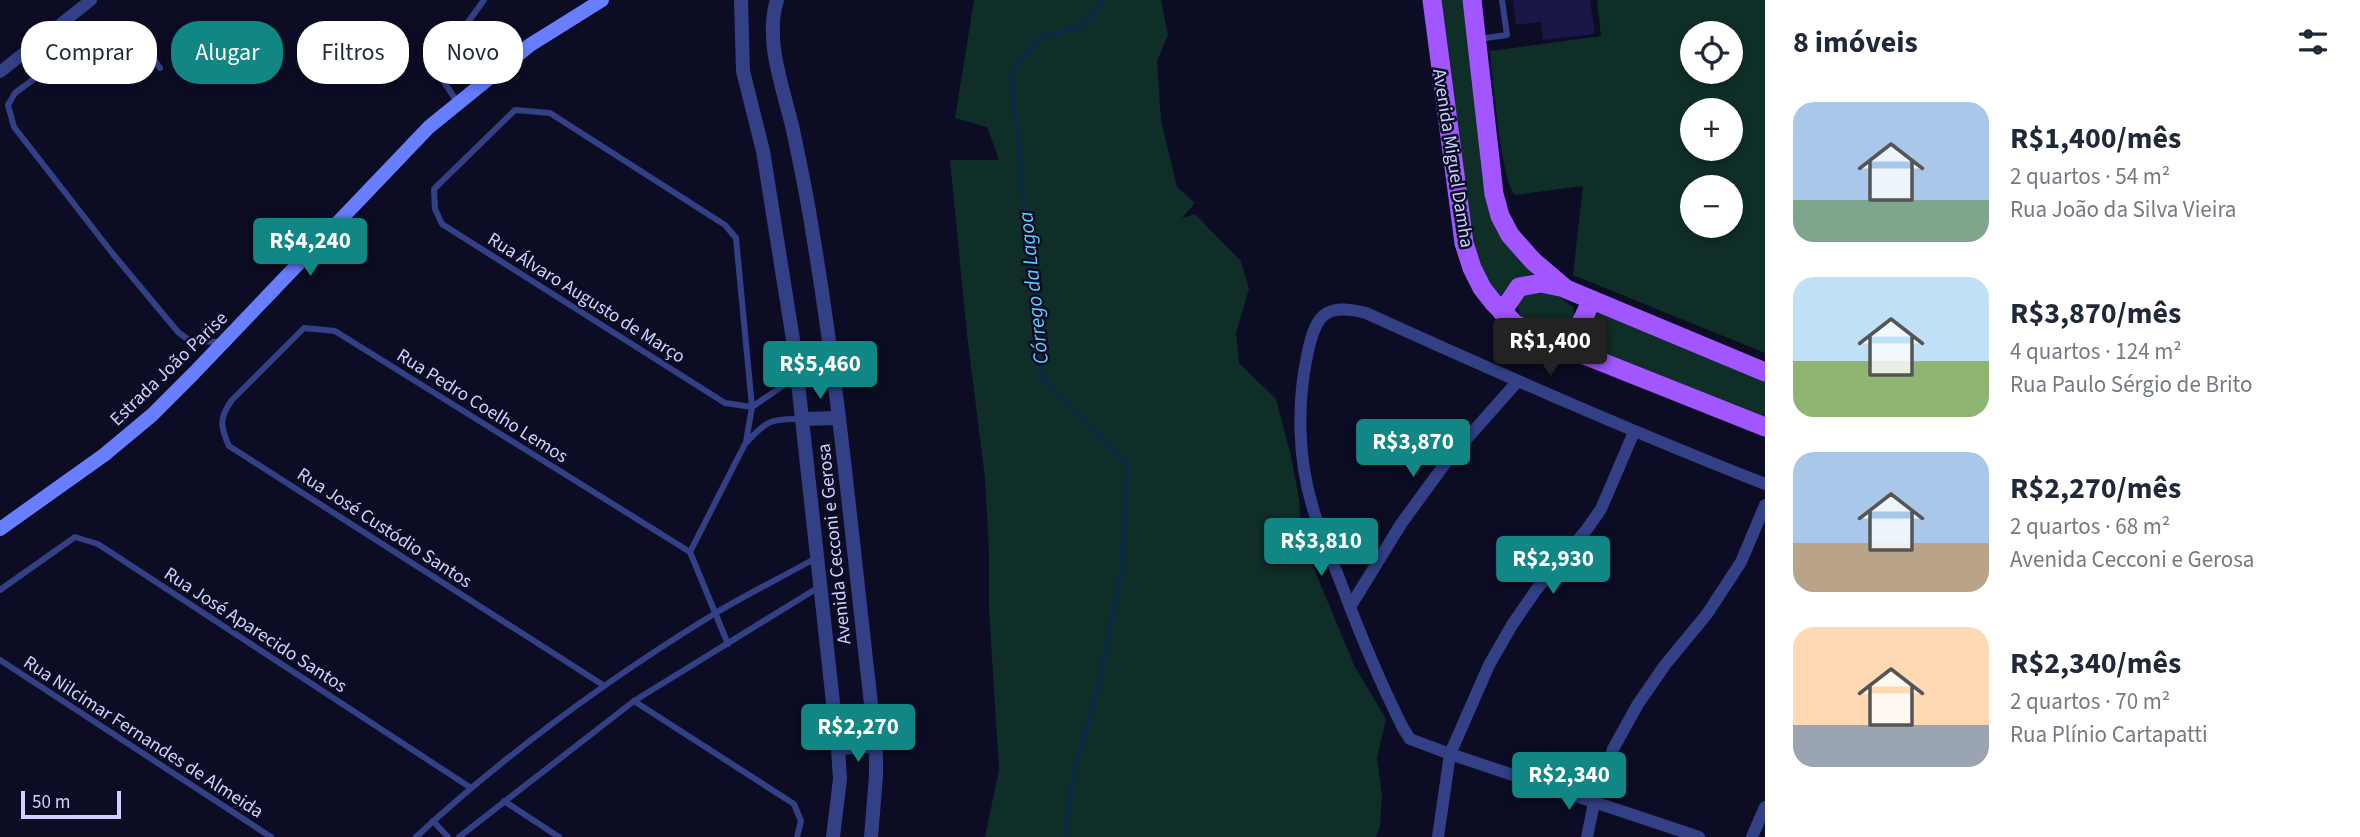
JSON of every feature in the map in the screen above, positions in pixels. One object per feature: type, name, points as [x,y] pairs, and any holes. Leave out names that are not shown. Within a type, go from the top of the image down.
[{"type":"main road","name":"Estrada João Parise","points":[[0,529],[104,455],[133,431],[194,373],[429,127],[530,45],[602,0]]},
{"type":"main road","name":"Avenida Miguel Damha","points":[[1432,0],[1464,243],[1482,288],[1515,324],[1559,345],[1765,427]]},
{"type":"main road","name":"Avenida Miguel Damha","points":[[1472,0],[1494,194],[1500,216],[1510,234],[1533,261],[1566,289],[1765,372]]},
{"type":"main road","points":[[1503,312],[1519,287],[1541,283],[1566,289]]},
{"type":"main road","points":[[1559,345],[1575,335],[1592,300]]},
{"type":"street","points":[[0,72],[91,0]]},
{"type":"street","name":"Avenida Cecconi e Gerosa","points":[[741,0],[743,71],[763,151],[786,288],[803,419],[838,748],[840,779],[834,837]]},
{"type":"street","name":"Avenida Cecconi e Gerosa","points":[[777,0],[774,9],[775,45],[812,230],[839,418],[876,746],[871,837]]},
{"type":"street","points":[[1699,837],[1410,739],[1395,713],[1350,607],[1311,505],[1303,464],[1301,415],[1304,371],[1310,340],[1317,320],[1330,309],[1348,308],[1366,313],[1517,382],[1765,485]]},
{"type":"street","points":[[1350,607],[1401,524],[1447,461],[1517,382]]},
{"type":"street","points":[[803,419],[839,418]]},
{"type":"street","points":[[1438,837],[1450,754],[1489,665],[1536,590],[1601,509],[1634,432]]},
{"type":"street","points":[[1587,837],[1594,803],[1613,750],[1638,704],[1665,665],[1707,614],[1741,562],[1765,505]]},
{"type":"street","points":[[838,748],[876,746]]},
{"type":"street","points":[[1752,837],[1765,807]]},
{"type":"lane","points":[[458,103],[440,76],[438,65],[484,0]]},
{"type":"lane","points":[[1476,39],[1507,35],[1502,0]]},
{"type":"lane","points":[[160,68],[142,43],[118,31],[96,33],[15,93],[8,104],[14,127],[178,332],[190,341],[222,342]]},
{"type":"lane","name":"Rua Álvaro Augusto de Março","points":[[515,110],[550,113],[725,225],[736,238],[752,407],[725,403],[442,224],[435,209],[434,189],[515,110]]},
{"type":"lane","name":"Rua Pedro Coelho Lemos","points":[[264,369],[304,328],[335,331],[690,552]]},
{"type":"lane","name":"Rua José Custódio Santos","points":[[264,369],[232,400],[225,411],[221,429],[229,446],[603,685]]},
{"type":"lane","points":[[746,442],[752,407],[798,375]]},
{"type":"lane","points":[[728,643],[690,552],[746,442],[761,425],[769,421],[782,418],[803,419]]},
{"type":"lane","name":"Rua José Aparecido Santos","points":[[0,590],[75,537],[98,544],[471,788]]},
{"type":"lane","points":[[416,837],[471,788],[603,685],[715,613],[818,558]]},
{"type":"lane","points":[[459,837],[634,701],[821,586]]},
{"type":"lane","name":"Rua Nilcimar Fernandes de Almeida","points":[[0,660],[271,837]]},
{"type":"lane","points":[[634,701],[794,804],[801,821],[797,837]]},
{"type":"lane","points":[[504,801],[559,837]]},
{"type":"lane","points":[[433,821],[448,837]]},
{"type":"green space","points":[[974,0],[1161,0],[1168,35],[1157,61],[1161,120],[1177,187],[1195,203],[1182,218],[1195,214],[1241,261],[1249,289],[1236,333],[1239,363],[1276,399],[1299,499],[1301,538],[1355,667],[1386,719],[1377,758],[1382,795],[1380,826],[1376,837],[985,837],[999,770],[989,610],[989,552],[985,478],[967,335],[950,160],[999,160],[987,127],[955,118]]},
{"type":"green space","points":[[1441,0],[1462,0],[1488,197],[1503,239],[1533,274],[1513,282],[1500,297],[1487,282],[1475,254]]},
{"type":"green space","points":[[1597,0],[1765,0],[1765,353],[1573,275],[1583,186],[1515,195],[1510,186],[1502,150],[1490,51],[1601,36]]},
{"type":"green space","points":[[1541,289],[1560,297],[1573,307],[1575,317],[1566,329],[1547,330],[1520,315],[1517,304],[1519,295]]},
{"type":"green space","points":[[1606,314],[1765,380],[1765,419],[1591,348],[1584,334],[1594,315]]},
{"type":"building","points":[[1513,0],[1590,0],[1595,34],[1543,40],[1541,22],[1516,25]]},
{"type":"waterway","name":"Córrego da Lagoa","points":[[1065,837],[1074,770],[1097,692],[1121,575],[1128,465],[1041,377],[1011,71],[1041,37],[1081,27],[1104,0]]}]
